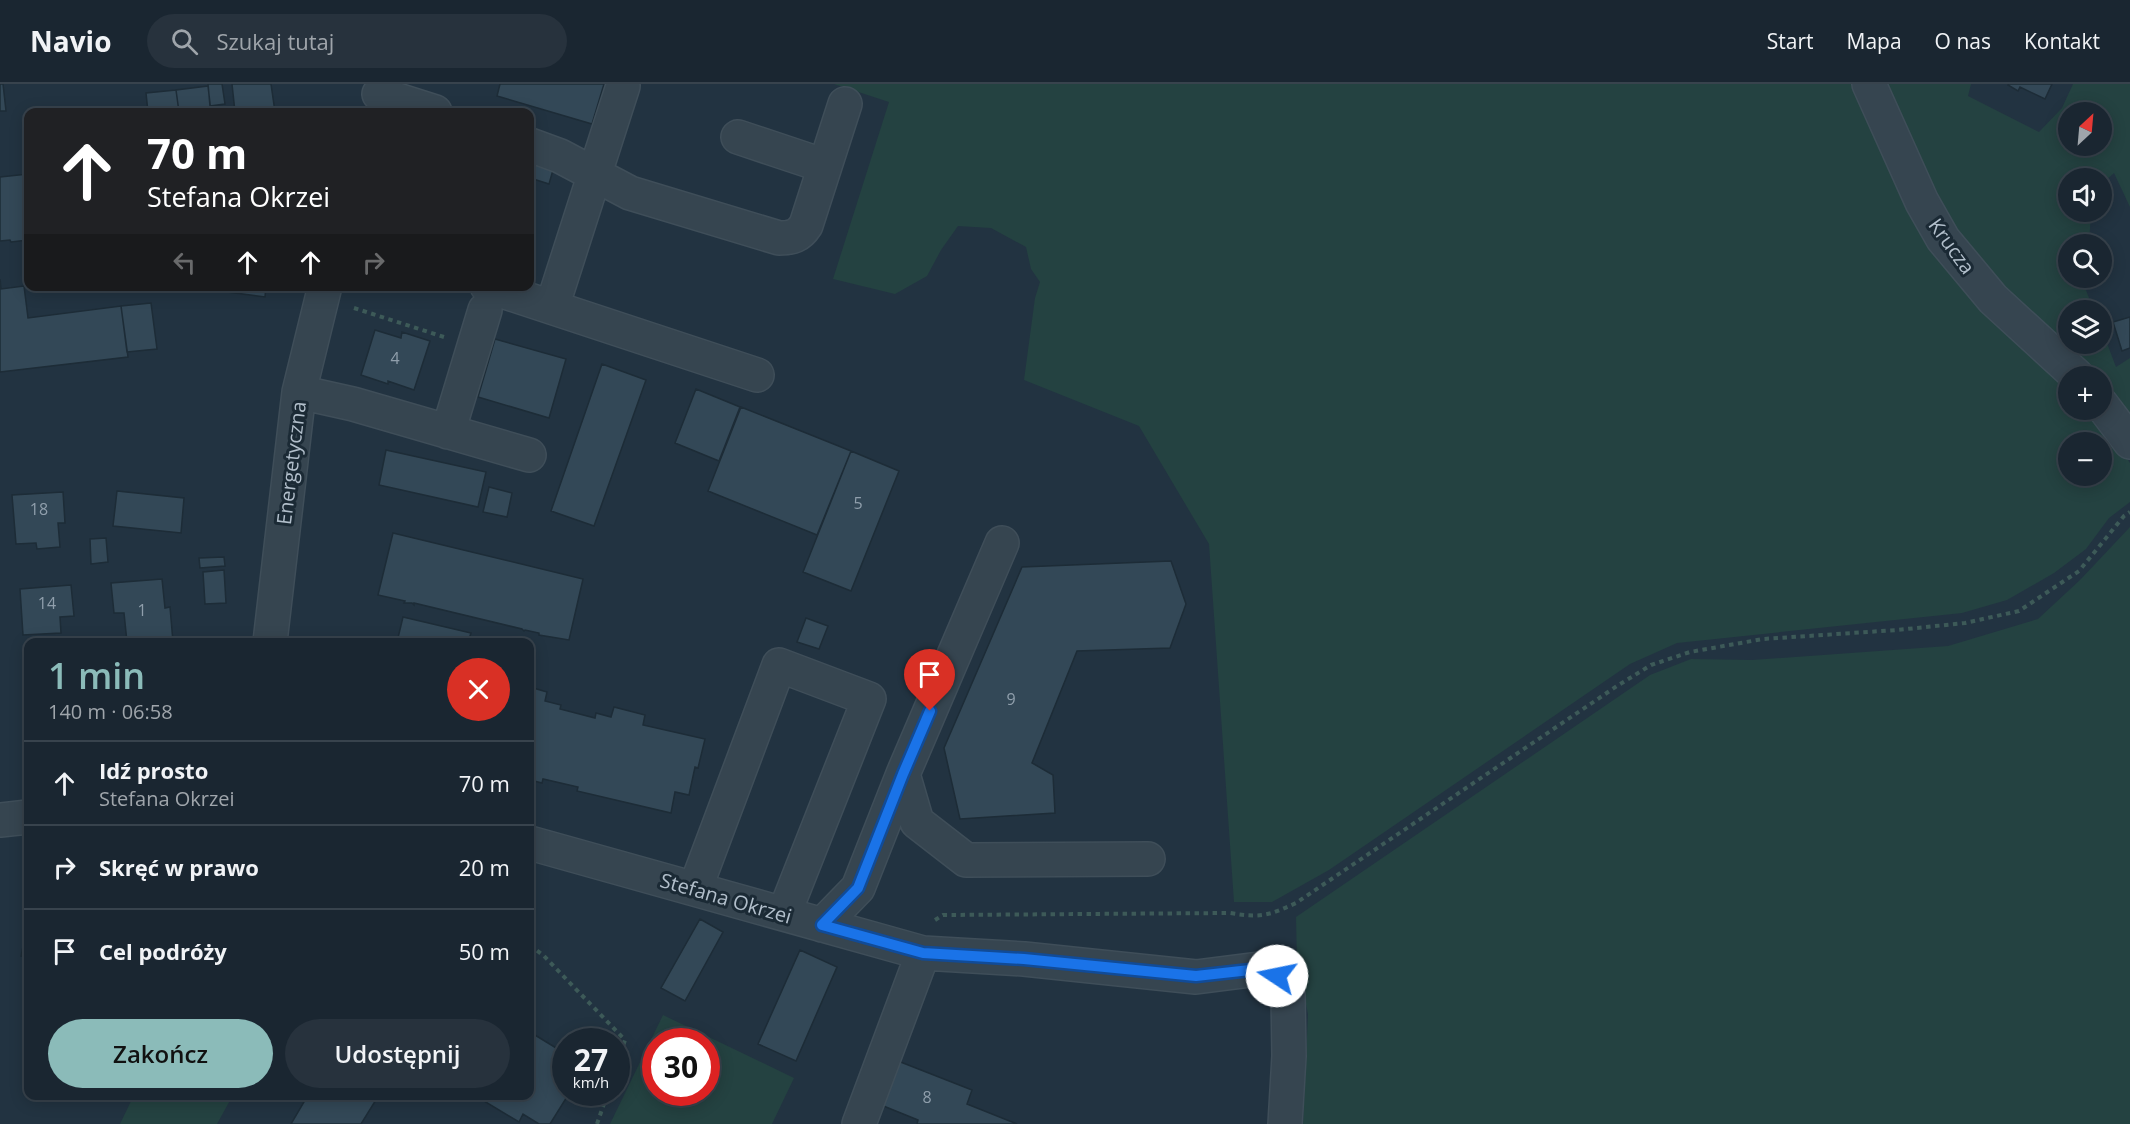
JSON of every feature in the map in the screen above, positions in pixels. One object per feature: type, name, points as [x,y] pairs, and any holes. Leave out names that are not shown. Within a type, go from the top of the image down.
[{"type":"street","name":"Krucza","points":[[1869,84],[1922,202],[1943,239],[1993,299],[2067,366]]},
{"type":"street","points":[[552,307],[623,86]]},
{"type":"street","points":[[378,97],[420,108]]},
{"type":"street","points":[[534,146],[560,156],[630,192],[779,238],[792,238],[801,233],[806,225],[845,105]]},
{"type":"street","points":[[738,137],[825,166]]},
{"type":"street","name":"Energetyczna","points":[[270,638],[299,392],[335,296]]},
{"type":"street","points":[[448,432],[474,347],[486,298],[552,307],[757,375]]},
{"type":"street","points":[[299,392],[328,397],[529,455]]},
{"type":"street","points":[[2112,418],[2130,442]]},
{"type":"street","points":[[822,925],[858,888],[903,774],[1002,543]]},
{"type":"street","points":[[695,889],[779,665],[869,699],[784,914]]},
{"type":"street","points":[[903,774],[917,822],[966,860],[1148,859]]},
{"type":"street","points":[[0,820],[24,817]]},
{"type":"street","name":"Stefana Okrzei","points":[[534,844],[911,950],[1196,976],[1259,969],[1277,976],[1288,994],[1289,1056],[1285,1124]]},
{"type":"street","points":[[859,1124],[911,950]]},
{"type":"path","points":[[335,296],[474,347]]},
{"type":"path","points":[[911,950],[909,934],[943,915],[1230,914],[1253,917],[1271,914],[1296,903],[1651,665],[1690,652],[1763,639],[1965,623],[2019,611],[2079,571],[2124,516],[2130,512]]},
{"type":"path","points":[[534,948],[613,1028]]},
{"type":"path","points":[[597,1124],[603,1106]]},
{"type":"green space","points":[[834,84],[1858,84],[1926,231],[2058,367],[2058,420],[2103,420],[2111,432],[2058,432],[2058,486],[2112,486],[2112,434],[2130,463],[2130,502],[2109,518],[2086,549],[2054,573],[2007,600],[1962,613],[1677,643],[1630,664],[1329,870],[1272,902],[1234,902],[1209,544],[1139,426],[1024,380],[1035,298],[1040,282],[1031,269],[1026,247],[991,228],[958,226],[941,250],[927,276],[895,294],[833,279],[889,102]]},
{"type":"green space","points":[[1882,84],[1971,84],[1968,96],[2039,132],[2058,112],[2058,156],[2112,156],[2112,102],[2065,102],[2073,84],[2130,84],[2130,207],[2114,173],[2112,175],[2112,168],[2058,168],[2058,222],[2090,222],[2090,234],[2058,234],[2058,288],[2085,288],[2090,300],[2058,300],[2058,345],[2006,298],[1959,241]]},
{"type":"green space","points":[[2068,354],[2111,354],[2116,367],[2130,358],[2130,427],[2112,403],[2112,366],[2081,366]]},
{"type":"green space","points":[[2130,527],[2130,1124],[1303,1124],[1308,1014],[1297,962],[1296,917],[1650,675],[1691,659],[1752,660],[1948,646],[2038,619],[2080,580]]},
{"type":"green space","points":[[663,1015],[690,1028],[657,1028]]},
{"type":"green space","points":[[720,1042],[794,1078],[772,1124],[610,1124],[619,1106],[630,1106],[630,1083],[642,1058],[642,1106],[720,1106]]},
{"type":"green space","points":[[132,1100],[230,1100],[217,1124],[120,1124]]},
{"type":"building","points":[[0,84],[3,84],[6,111],[0,111]]},
{"type":"building","points":[[208,84],[222,84],[225,104],[210,106]]},
{"type":"building","points":[[232,84],[271,84],[274,108],[235,108]]},
{"type":"building","points":[[500,84],[604,84],[592,124],[497,96]]},
{"type":"building","points":[[2009,84],[2052,84],[2045,99],[2020,87],[2018,91]]},
{"type":"building","points":[[208,86],[211,108],[178,108],[176,90]]},
{"type":"building","points":[[176,90],[178,108],[148,108],[146,93]]},
{"type":"building","points":[[534,164],[553,170],[549,184],[534,179]]},
{"type":"building","points":[[24,174],[24,240],[0,241],[0,177]]},
{"type":"building","points":[[0,279],[1,289],[24,286],[28,318],[121,306],[128,357],[0,372]]},
{"type":"building","points":[[228,291],[266,291],[265,297]]},
{"type":"building","points":[[151,303],[157,349],[127,352],[121,306]]},
{"type":"building","points":[[2130,317],[2130,348],[2122,351],[2113,322]]},
{"type":"building","points":[[375,330],[401,338],[402,332],[430,341],[414,390],[361,375]]},
{"type":"building","points":[[495,339],[566,359],[549,418],[478,397]]},
{"type":"building","points":[[602,364],[646,380],[594,526],[551,511]]},
{"type":"building","points":[[696,389],[740,407],[719,461],[675,443]]},
{"type":"building","points":[[741,407],[851,451],[817,535],[708,491]]},
{"type":"building","points":[[386,450],[486,472],[478,507],[379,485]]},
{"type":"building","points":[[851,451],[899,471],[851,591],[803,572]]},
{"type":"building","points":[[489,487],[512,493],[507,517],[483,512]]},
{"type":"building","points":[[117,491],[184,498],[181,533],[113,526]]},
{"type":"building","points":[[63,492],[65,523],[58,523],[60,547],[37,549],[36,543],[16,544],[12,495]]},
{"type":"building","points":[[393,533],[583,579],[569,640],[539,635],[539,633],[414,603],[414,605],[404,603],[405,601],[378,595]]},
{"type":"building","points":[[106,538],[108,562],[91,564],[90,539]]},
{"type":"building","points":[[224,557],[225,566],[200,568],[199,558]]},
{"type":"building","points":[[1171,561],[1186,604],[1170,648],[1077,651],[1032,763],[1053,775],[1055,813],[960,819],[944,748],[1022,567]]},
{"type":"building","points":[[224,570],[226,603],[205,604],[203,572]]},
{"type":"building","points":[[162,579],[165,608],[170,607],[173,638],[127,638],[124,613],[114,613],[111,583]]},
{"type":"building","points":[[71,585],[74,616],[60,617],[61,633],[23,635],[20,589]]},
{"type":"building","points":[[403,617],[471,633],[469,638],[398,638]]},
{"type":"building","points":[[806,618],[828,626],[819,649],[797,642]]},
{"type":"building","points":[[534,688],[547,692],[545,701],[561,705],[560,709],[595,718],[596,713],[611,717],[614,707],[645,715],[643,725],[705,739],[698,768],[695,767],[689,795],[675,792],[671,813],[577,791],[578,787],[543,779],[542,783],[534,781]]},
{"type":"building","points":[[700,919],[723,932],[685,1001],[661,988]]},
{"type":"building","points":[[800,950],[837,967],[796,1061],[758,1044]]},
{"type":"building","points":[[534,1034],[552,1045],[552,1106],[561,1106],[550,1124],[539,1124],[523,1114],[519,1122],[482,1100],[534,1100]]},
{"type":"building","points":[[898,1061],[972,1090],[967,1104],[1017,1124],[917,1124],[918,1120],[881,1105]]},
{"type":"building","points":[[305,1100],[376,1100],[361,1124],[291,1124]]},
{"type":"route","points":[[930,711],[858,888],[822,925],[923,953],[1024,959],[1196,976],[1259,969],[1277,976]]}]
